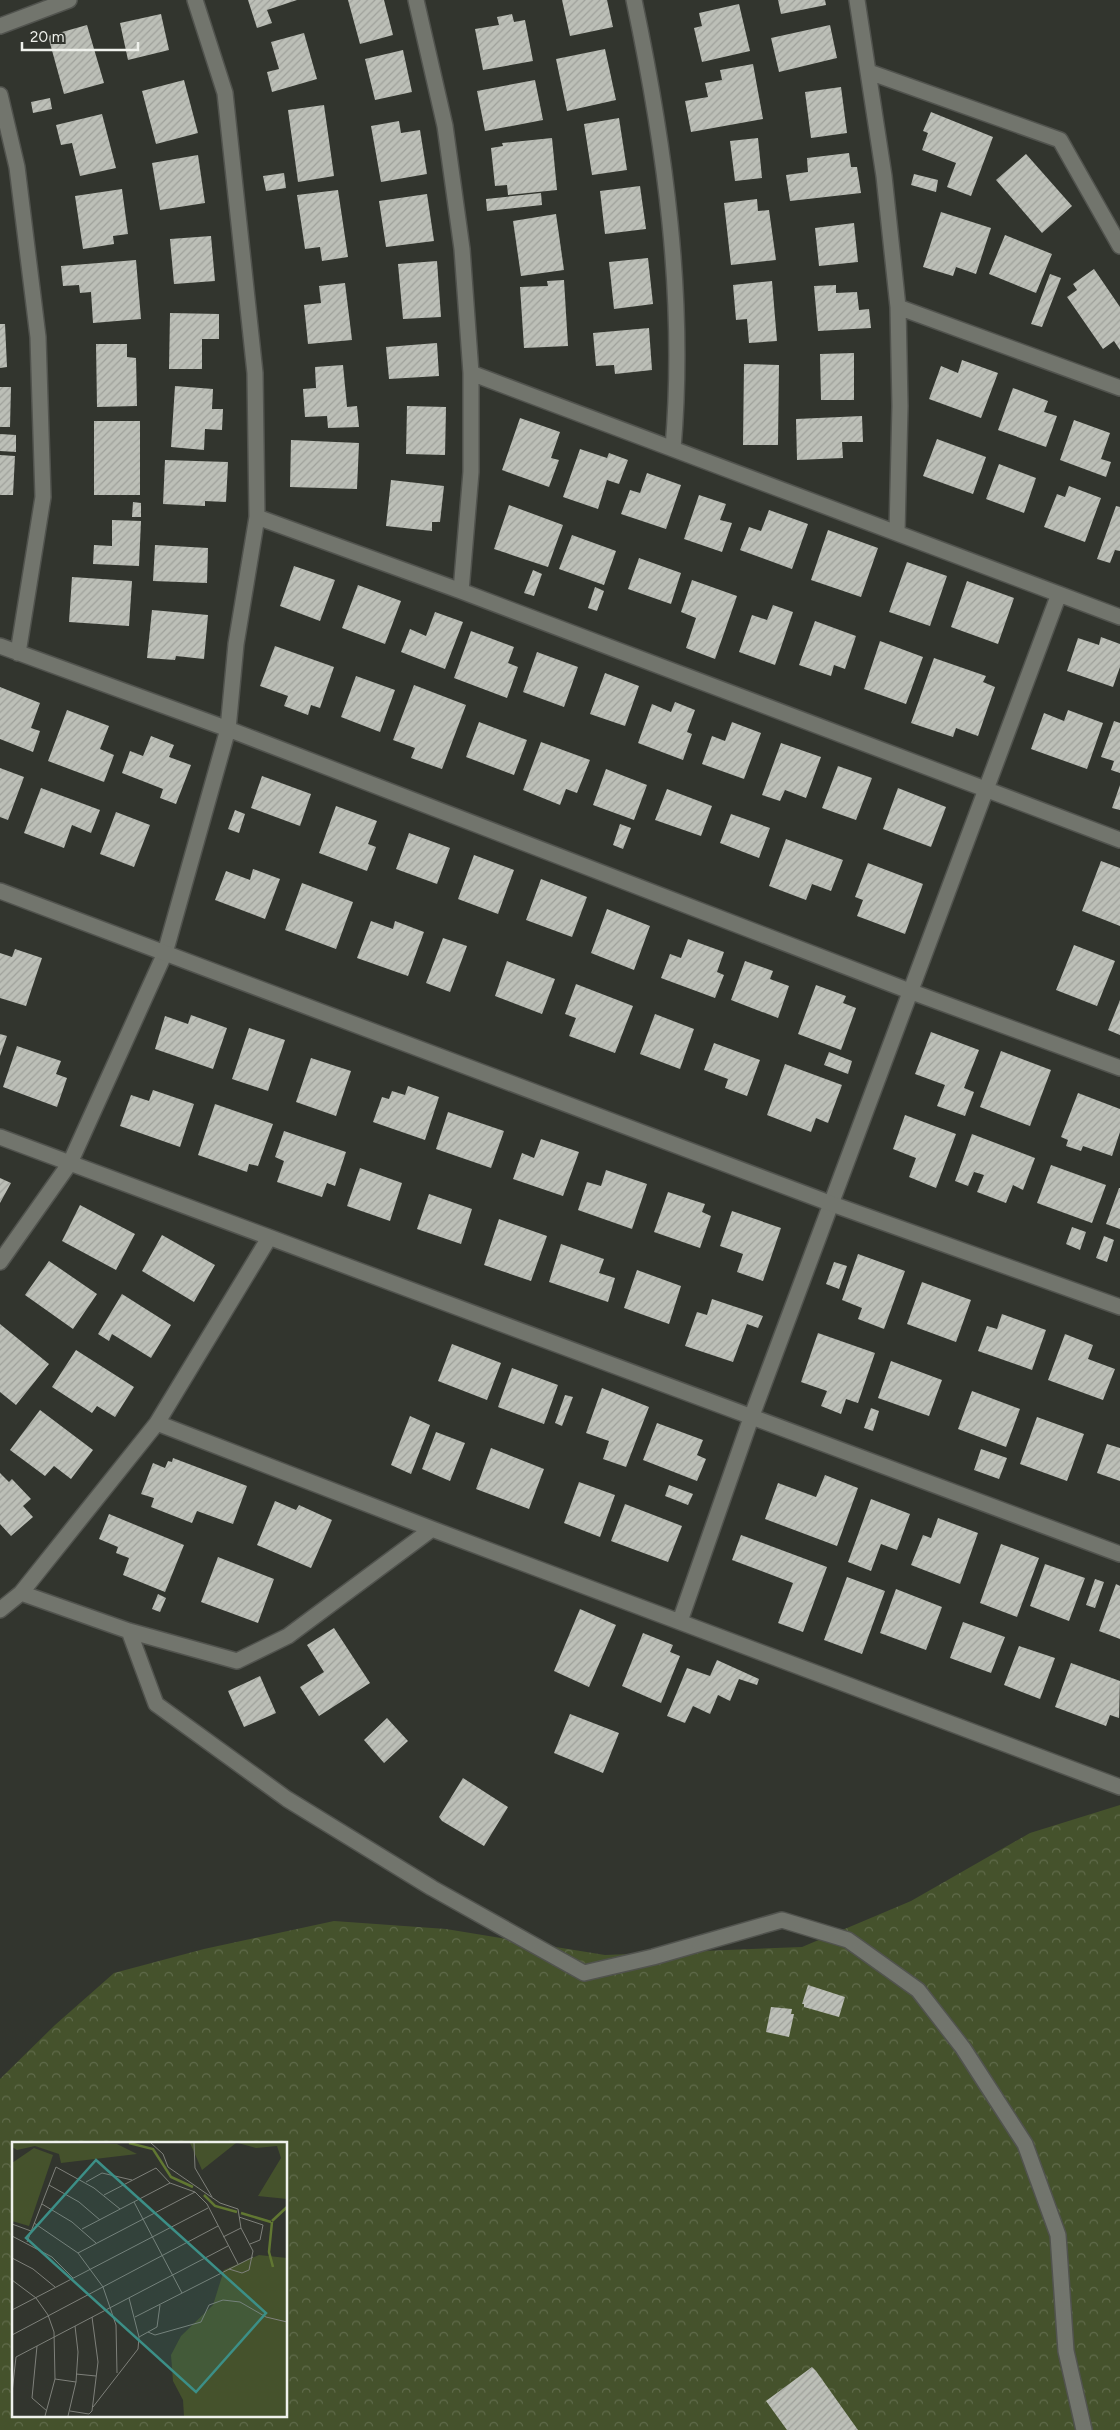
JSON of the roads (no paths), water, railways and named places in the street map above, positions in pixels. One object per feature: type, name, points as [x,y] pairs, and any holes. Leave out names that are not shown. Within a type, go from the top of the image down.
[{"type":"street","points":[[0,26],[69,0]]},
{"type":"street","points":[[0,1262],[70,1163],[165,953],[228,729],[236,644],[257,517],[254,374],[225,92],[195,0]]},
{"type":"street","points":[[416,0],[445,126],[462,248],[471,373],[470,472],[460,591]]},
{"type":"street","points":[[634,0],[662,159],[678,322],[678,390],[673,448]]},
{"type":"street","points":[[857,0],[884,176],[898,307],[900,406],[897,532]]},
{"type":"street","points":[[869,72],[1060,140],[1120,246]]},
{"type":"street","points":[[0,95],[17,167],[38,337],[42,497],[18,653]]},
{"type":"street","points":[[898,307],[1120,388]]},
{"type":"street","points":[[471,373],[1120,617]]},
{"type":"street","points":[[257,517],[460,591],[1120,840]]},
{"type":"street","points":[[680,1621],[752,1418],[1059,594]]},
{"type":"street","points":[[0,646],[228,729],[912,992],[1120,1068]]},
{"type":"street","points":[[0,891],[832,1204],[1120,1307]]},
{"type":"street","points":[[0,1137],[1120,1554]]},
{"type":"street","points":[[0,1610],[22,1593],[157,1423],[269,1238]]},
{"type":"street","points":[[157,1423],[432,1529],[1120,1787]]},
{"type":"street","points":[[22,1593],[129,1631],[237,1661],[288,1636],[432,1529]]},
{"type":"street","points":[[129,1631],[156,1704],[286,1799],[432,1888],[584,1973],[652,1957],[782,1920],[848,1940],[918,1990],[963,2048],[1025,2144],[1058,2235],[1066,2351],[1084,2430]]}]
